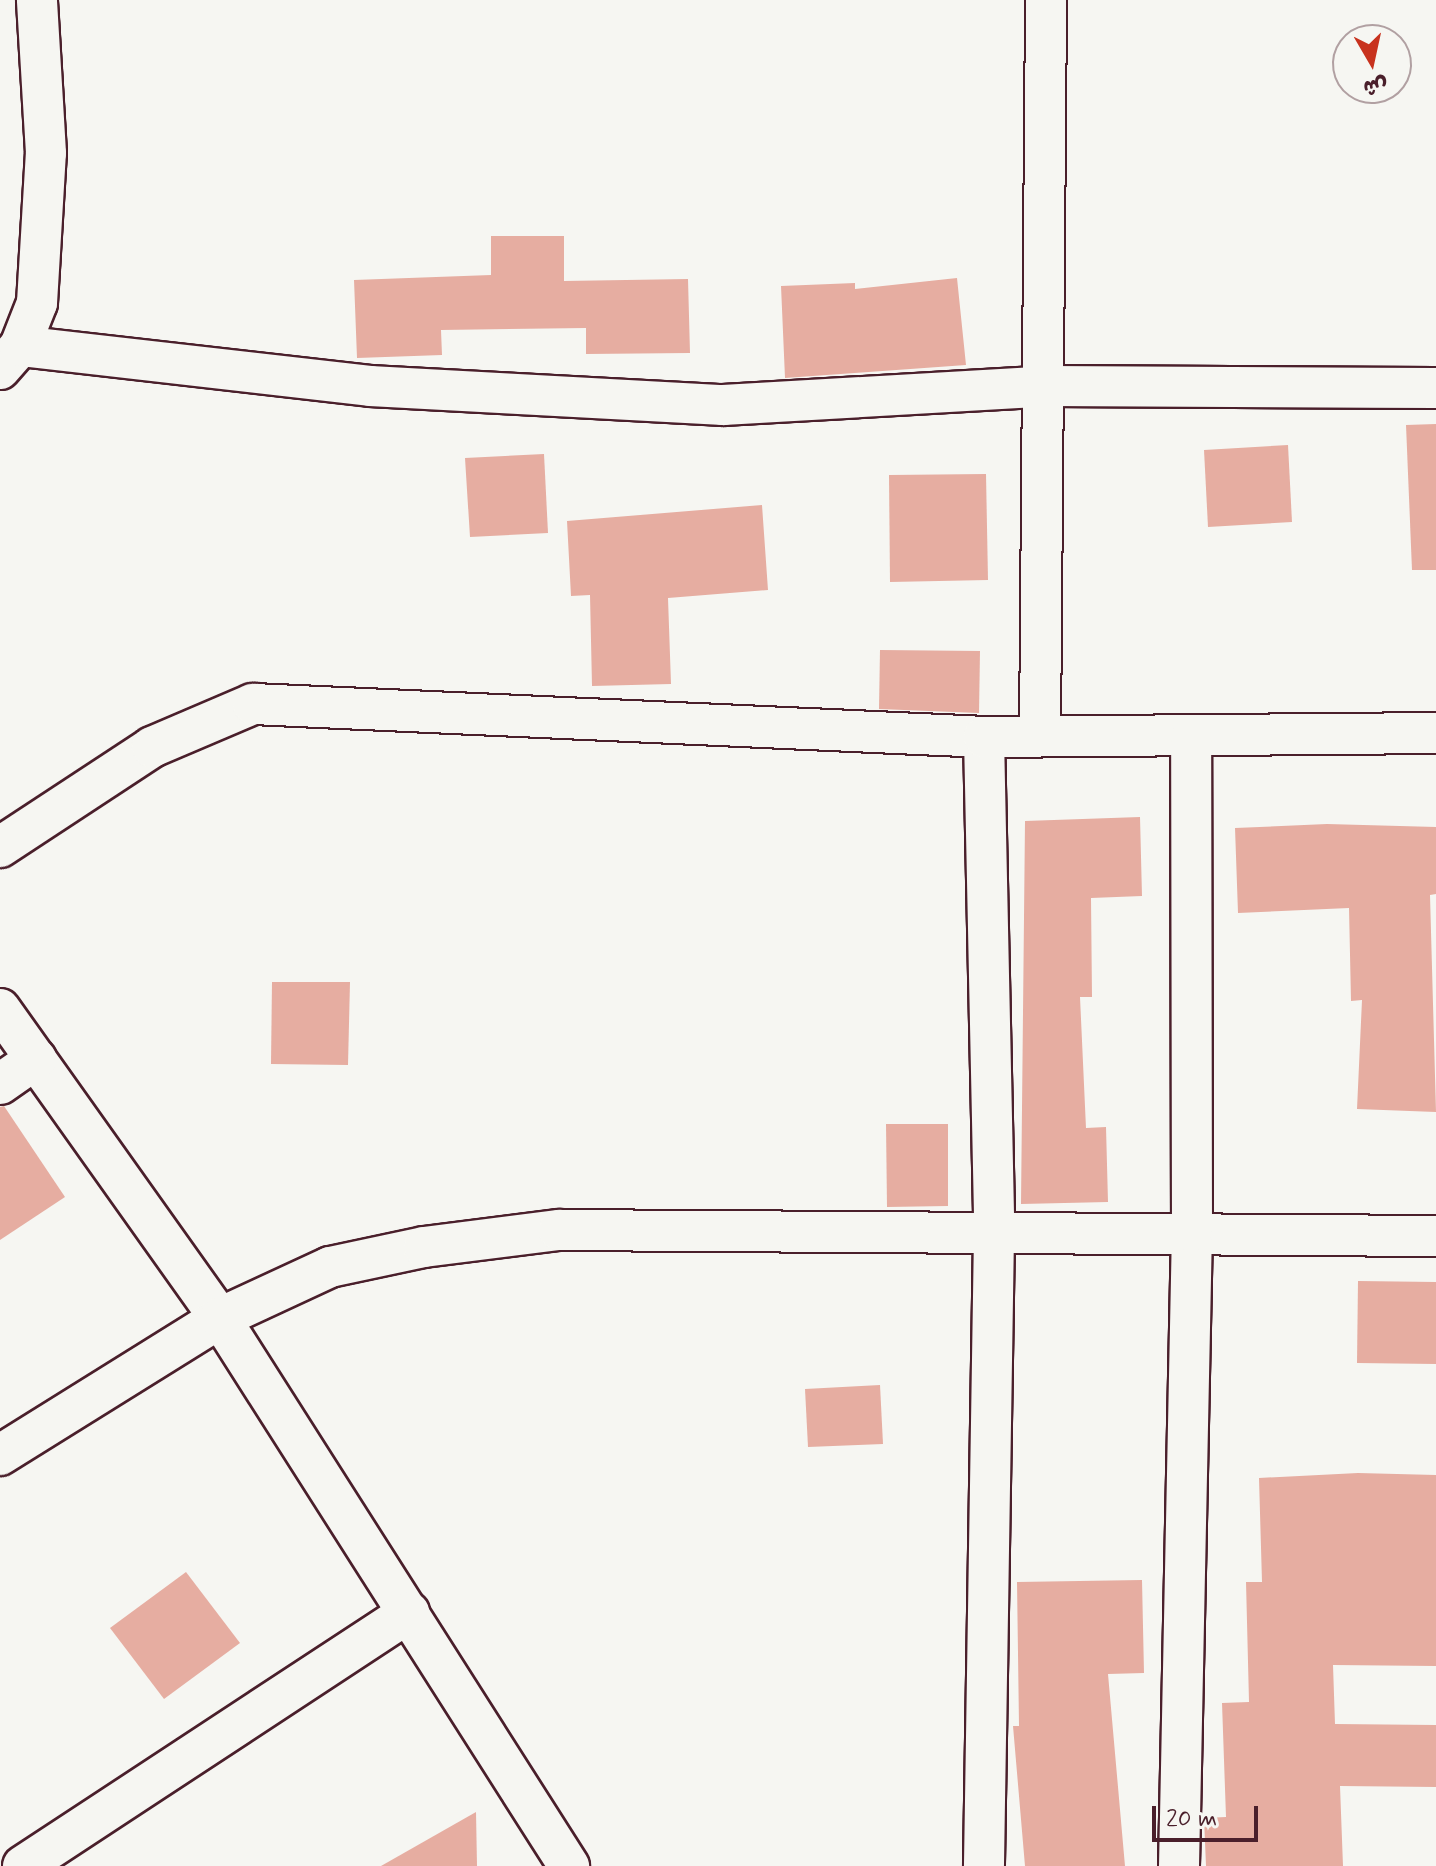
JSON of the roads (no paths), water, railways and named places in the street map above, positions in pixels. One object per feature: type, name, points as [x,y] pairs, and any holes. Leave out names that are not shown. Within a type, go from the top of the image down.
[{"type":"street","points":[[37,0],[43,235],[37,303],[10,358],[370,386],[723,405],[1048,386],[1436,388]]},
{"type":"street","points":[[1040,736],[1048,386],[1046,0]]},
{"type":"street","points":[[0,847],[152,747],[253,704],[984,737],[1191,738],[1436,733]]},
{"type":"street","points":[[984,737],[994,1234],[984,1866]]},
{"type":"street","points":[[1179,1866],[1192,1231],[1191,738]]},
{"type":"street","points":[[0,1009],[220,1318],[569,1866]]},
{"type":"street","points":[[0,1084],[36,1059]]},
{"type":"street","points":[[0,1455],[220,1318],[330,1267],[559,1230],[994,1234],[1192,1231],[1436,1236]]},
{"type":"street","points":[[23,1866],[409,1612]]}]
